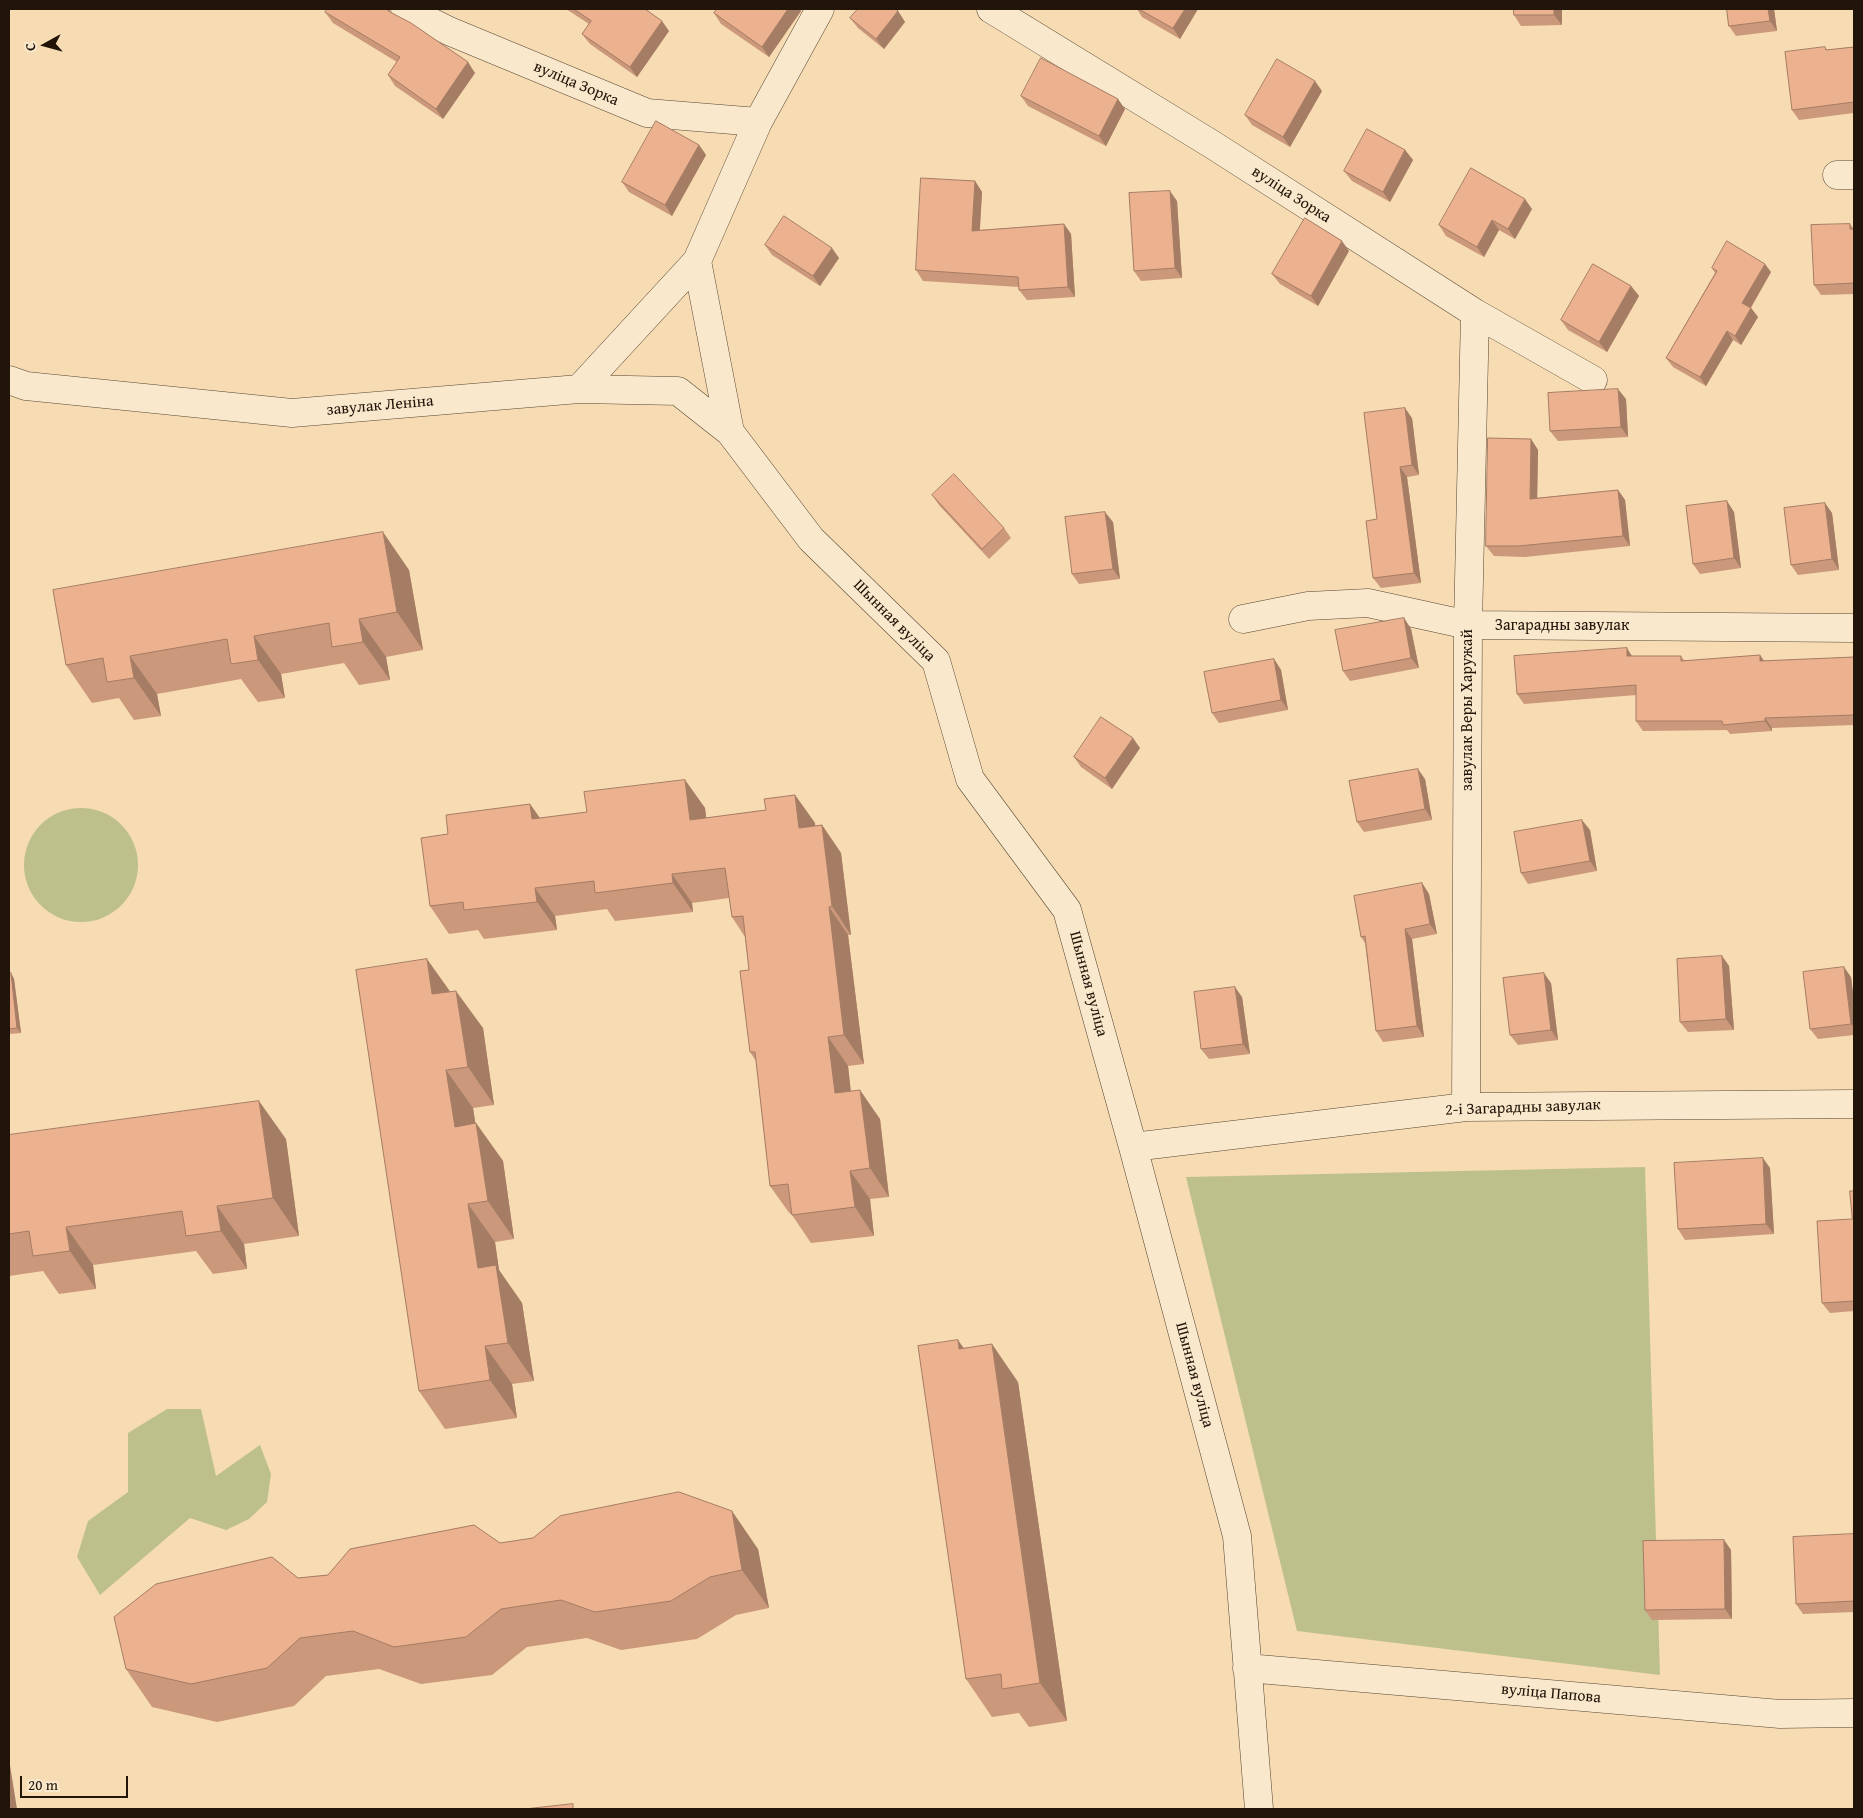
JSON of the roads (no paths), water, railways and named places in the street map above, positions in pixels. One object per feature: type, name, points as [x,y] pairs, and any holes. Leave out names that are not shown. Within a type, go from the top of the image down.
[{"type":"street","name":"вуліца Зорка","points":[[405,9],[449,31],[647,113],[758,122]]},
{"type":"street","points":[[579,389],[697,260],[758,122],[820,9]]},
{"type":"street","name":"вуліца Зорка","points":[[991,9],[1213,145],[1475,313],[1593,380]]},
{"type":"street","name":"Шынная вуліца","points":[[697,260],[730,432],[811,539],[936,661],[970,780],[1067,910],[1133,1147],[1237,1536],[1259,1809]]},
{"type":"street","name":"завулак Веры Харужай","points":[[1466,1107],[1468,625],[1475,313]]},
{"type":"street","name":"завулак Леніна","points":[[9,380],[26,386],[292,413],[579,389],[678,392],[730,432]]},
{"type":"street","name":"Загарадны завулак","points":[[1243,619],[1308,606],[1368,603],[1468,625],[1854,628]]},
{"type":"street","name":"2-і Загарадны завулак","points":[[1133,1147],[1466,1107],[1854,1104]]},
{"type":"street","name":"вуліца Папова","points":[[1247,1668],[1780,1714],[1854,1713]]}]
